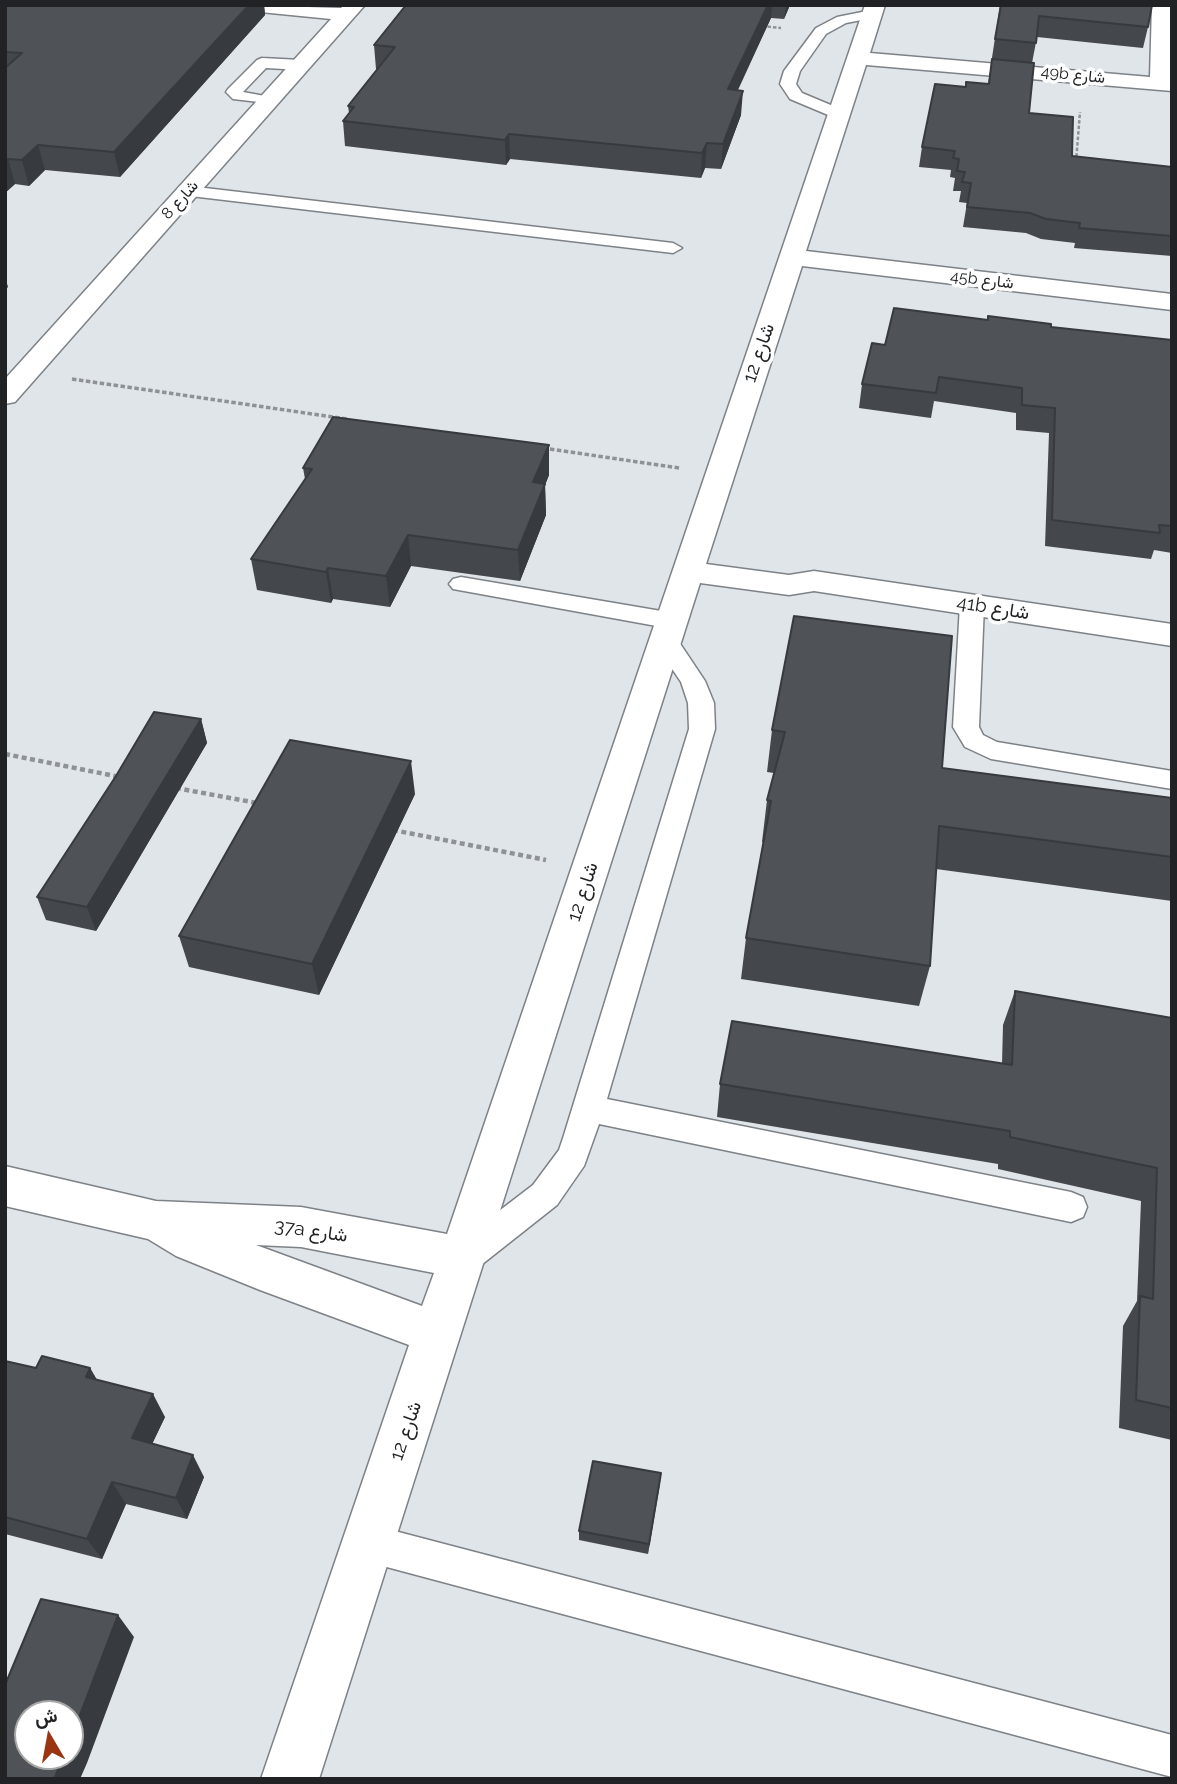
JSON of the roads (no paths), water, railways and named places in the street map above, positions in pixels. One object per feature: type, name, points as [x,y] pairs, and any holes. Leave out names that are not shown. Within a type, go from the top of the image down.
[{"type":"street","points":[[250,5],[351,10]]},
{"type":"street","points":[[1161,5],[1166,84]]},
{"type":"street","name":"شارع 8","points":[[5,396],[351,10]]},
{"type":"street","name":"49b شارع","points":[[867,31],[974,66],[1166,84]]},
{"type":"street","name":"شارع 12","points":[[290,1779],[867,31]]},
{"type":"street","name":"45b شارع","points":[[792,257],[1172,302]]},
{"type":"street","name":"41b شارع","points":[[691,562],[789,585],[814,581],[1172,635]]},
{"type":"street","name":"37a شارع","points":[[5,1185],[156,1221],[301,1227],[464,1258]]},
{"type":"street","name":"37a شارع","points":[[156,1221],[192,1241],[263,1270],[439,1334]]},
{"type":"lane","points":[[839,114],[796,96],[788,84],[795,63],[821,31],[842,20],[867,31]]},
{"type":"lane","points":[[270,101],[239,96],[234,92],[262,63],[301,65]]},
{"type":"lane","points":[[188,191],[673,248]]},
{"type":"lane","points":[[461,584],[669,632],[701,703],[702,729],[573,1156],[545,1195],[464,1258]]},
{"type":"lane","points":[[972,605],[966,727],[974,741],[991,750],[1172,780]]},
{"type":"lane","points":[[588,1108],[1071,1207]]},
{"type":"lane","points":[[368,1543],[1172,1756]]}]
